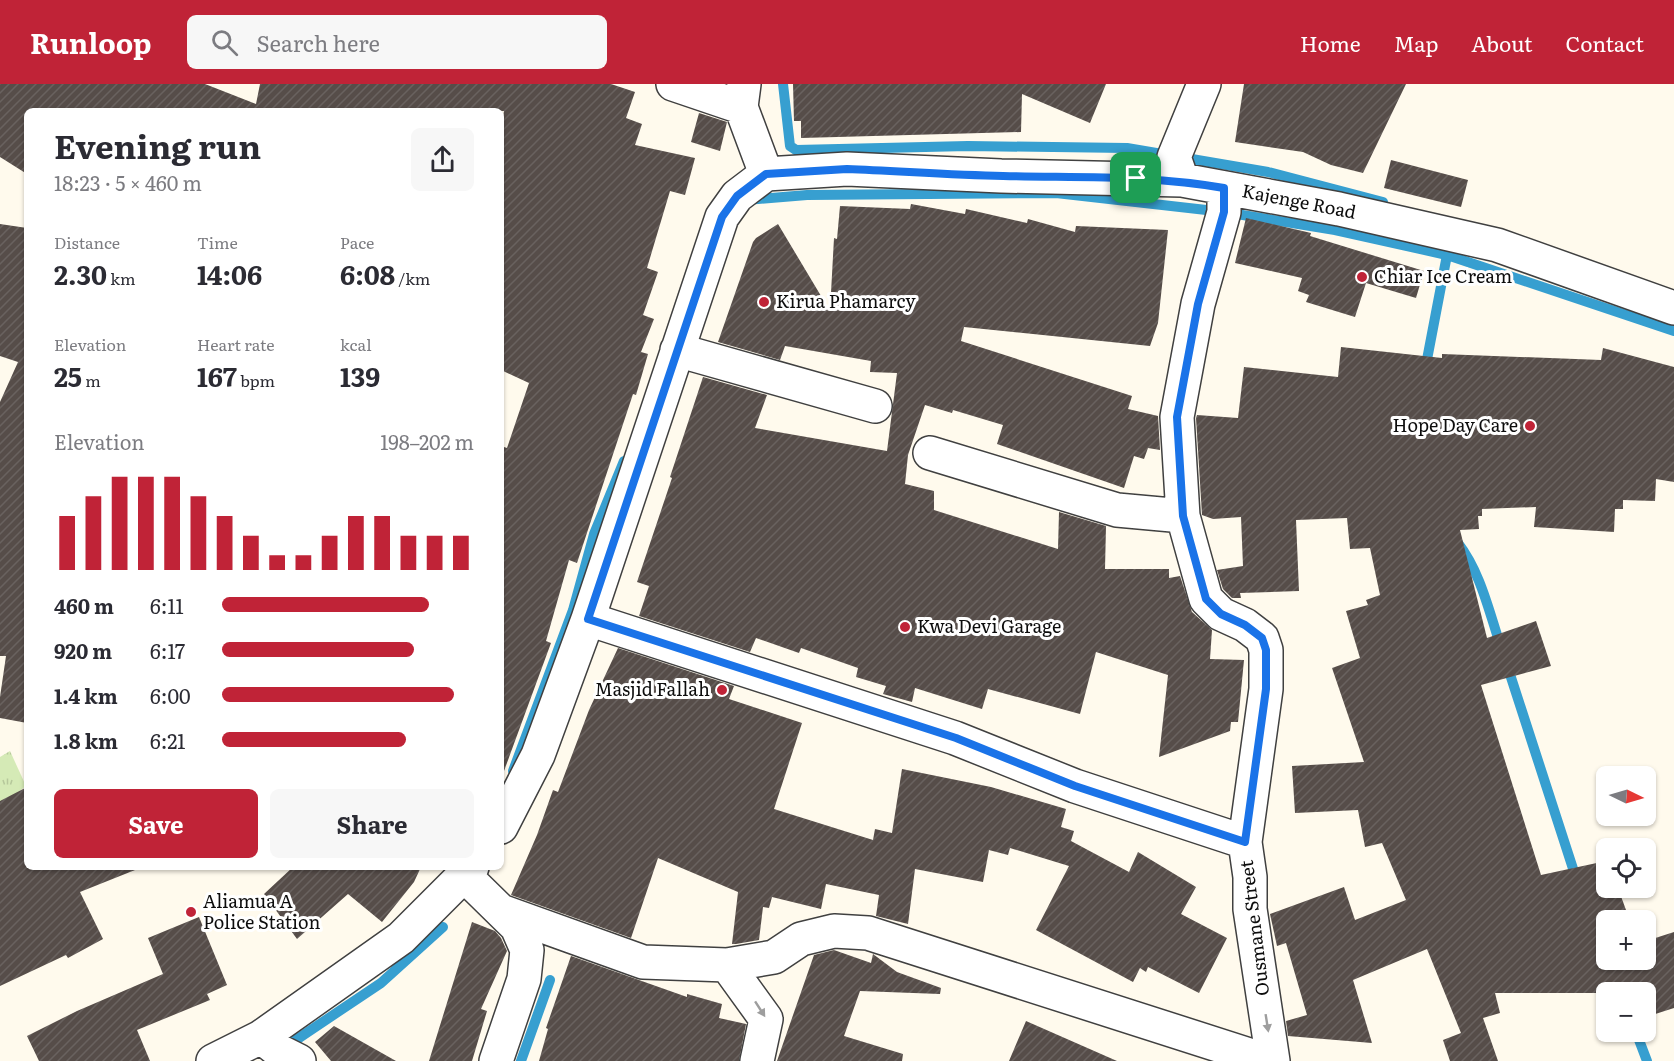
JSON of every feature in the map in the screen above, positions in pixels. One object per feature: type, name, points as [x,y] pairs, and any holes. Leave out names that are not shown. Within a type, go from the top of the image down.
[{"type":"street","points":[[504,814],[538,755],[588,619],[722,217],[737,196],[766,174],[742,95],[673,84]]},
{"type":"street","points":[[1182,180],[1174,157],[1204,84]]},
{"type":"street","name":"Kajenge Road","points":[[766,174],[847,169],[1182,180],[1339,209],[1497,245],[1674,308]]},
{"type":"street","name":"Ousmane Street","points":[[1224,188],[1224,212],[1198,304],[1177,417],[1183,516],[1206,599],[1221,614],[1245,625],[1262,638],[1266,650],[1266,689],[1245,842],[1250,877],[1250,909],[1274,1061]]},
{"type":"street","points":[[677,350],[875,406]]},
{"type":"street","points":[[930,453],[1117,510],[1183,516]]},
{"type":"street","points":[[588,619],[956,738],[1075,786],[1245,842]]},
{"type":"street","points":[[213,1061],[261,1037],[401,938],[469,872],[517,927],[527,950],[524,979],[496,1061]]},
{"type":"street","points":[[501,911],[643,962],[727,965],[774,957],[801,939],[834,931],[868,933],[1268,1061]]},
{"type":"street","points":[[727,965],[766,1020],[757,1061]]},
{"type":"street","points":[[261,1037],[279,1051],[300,1061]]},
{"type":"green space","points":[[10,751],[24,782],[24,788],[0,806],[0,757]]},
{"type":"building","points":[[0,84],[205,84],[256,104],[260,84],[611,84],[635,92],[626,118],[642,124],[635,145],[695,158],[685,195],[670,191],[647,268],[658,272],[643,315],[654,319],[641,352],[648,354],[636,395],[633,394],[577,563],[569,560],[546,641],[551,643],[504,771],[504,447],[507,448],[529,383],[504,371],[504,108],[24,108],[24,172],[0,157]]},
{"type":"building","points":[[793,84],[1106,84],[1090,123],[1022,94],[1021,132],[801,138],[801,121],[794,121]]},
{"type":"building","points":[[1244,84],[1406,84],[1363,173],[1331,165],[1303,152],[1235,142]]},
{"type":"building","points":[[699,113],[727,122],[720,151],[691,142]]},
{"type":"building","points":[[1391,160],[1468,180],[1461,207],[1384,188]]},
{"type":"building","points":[[911,204],[965,214],[966,209],[1027,223],[1028,219],[1075,232],[1076,226],[1168,230],[1158,323],[1150,346],[964,327],[961,341],[1132,396],[1128,409],[1158,416],[1160,450],[1148,448],[1144,459],[1134,456],[1124,488],[997,444],[1003,425],[953,410],[952,413],[925,405],[908,455],[905,484],[934,491],[934,510],[1058,549],[1059,512],[1106,526],[1105,569],[1169,569],[1169,578],[1180,576],[1192,612],[1212,630],[1210,659],[1244,660],[1238,722],[1231,722],[1230,731],[1159,757],[1168,675],[1096,652],[1080,714],[988,689],[982,709],[915,688],[912,702],[883,694],[886,686],[856,677],[858,668],[801,648],[799,653],[756,638],[750,652],[639,616],[649,586],[637,582],[703,377],[767,395],[755,428],[887,451],[897,373],[870,372],[871,361],[785,346],[780,360],[718,342],[756,238],[778,224],[830,311],[834,238],[837,239],[840,206],[910,209]]},
{"type":"building","name":"Chiar Ice Cream","points":[[1246,218],[1311,233],[1310,236],[1424,271],[1416,298],[1366,283],[1355,317],[1306,302],[1309,295],[1298,291],[1302,278],[1235,263]]},
{"type":"building","points":[[0,224],[24,228],[24,722],[0,718],[0,697],[6,656],[0,656],[0,402],[18,362],[0,356]]},
{"type":"building","points":[[1341,347],[1442,358],[1442,354],[1601,360],[1603,348],[1674,367],[1674,482],[1656,479],[1655,501],[1623,500],[1623,509],[1615,509],[1614,532],[1534,527],[1536,507],[1482,509],[1482,516],[1478,516],[1479,529],[1460,530],[1487,638],[1536,621],[1551,666],[1481,685],[1541,875],[1596,863],[1596,898],[1622,898],[1626,910],[1596,910],[1596,970],[1656,970],[1656,938],[1674,932],[1674,1008],[1656,1014],[1656,982],[1596,982],[1596,993],[1495,993],[1500,1013],[1483,1018],[1498,1061],[1450,1061],[1443,1040],[1461,1033],[1427,949],[1353,980],[1372,1043],[1288,1036],[1286,1021],[1307,1015],[1286,943],[1277,946],[1270,914],[1344,887],[1355,920],[1406,900],[1382,843],[1365,847],[1358,810],[1295,813],[1292,766],[1364,762],[1332,668],[1360,658],[1346,611],[1368,605],[1366,600],[1380,595],[1370,548],[1350,549],[1347,518],[1296,520],[1299,591],[1240,593],[1241,598],[1232,598],[1223,589],[1217,570],[1243,566],[1241,517],[1213,519],[1202,515],[1196,418],[1197,415],[1238,418],[1244,367],[1338,377]]},
{"type":"building","points":[[618,648],[734,686],[729,699],[802,723],[774,809],[873,840],[875,829],[892,833],[902,769],[991,787],[1066,809],[1061,827],[1074,831],[1071,841],[1129,872],[1138,852],[1196,887],[1181,914],[1227,938],[1199,993],[1148,967],[1146,972],[1140,968],[1133,982],[1036,930],[1069,866],[1010,848],[1008,855],[989,850],[983,882],[915,869],[908,924],[876,916],[879,895],[826,884],[821,909],[772,897],[769,908],[763,907],[759,940],[736,944],[732,944],[738,892],[658,858],[631,938],[511,895],[537,835],[553,790],[558,792],[589,710]]},
{"type":"building","points":[[24,789],[24,870],[135,870],[80,892],[103,939],[68,958],[66,955],[0,986],[0,801]]},
{"type":"building","points":[[290,870],[420,870],[414,882],[382,922],[348,894],[297,939],[264,894]]},
{"type":"building","points":[[199,917],[227,985],[207,994],[210,1000],[137,1030],[150,1061],[39,1061],[27,1036],[77,1011],[163,974],[148,938]]},
{"type":"building","points":[[472,922],[495,931],[507,951],[481,1009],[487,1011],[472,1061],[429,1061]]},
{"type":"building","points":[[834,950],[871,963],[873,954],[897,972],[941,988],[940,994],[860,991],[844,1036],[903,1054],[902,1061],[777,1061],[814,955]]},
{"type":"building","points":[[571,956],[687,997],[687,994],[722,1004],[719,1018],[746,1024],[739,1061],[539,1061],[548,1029],[546,1028]]},
{"type":"building","points":[[1026,1021],[1117,1061],[1009,1061]]},
{"type":"building","points":[[334,1026],[396,1061],[331,1061],[315,1042]]},
{"type":"waterway","points":[[783,84],[790,146],[796,150],[968,146],[1127,148],[1268,172],[1383,202]]},
{"type":"waterway","points":[[746,200],[807,195],[1056,193],[1224,212],[1335,230],[1447,255]]},
{"type":"waterway","points":[[1425,370],[1447,255],[1674,331]]},
{"type":"waterway","points":[[513,771],[573,610],[594,534],[624,461]]},
{"type":"waterway","points":[[1458,543],[1479,580],[1501,647]]},
{"type":"waterway","points":[[1507,665],[1577,881]]},
{"type":"waterway","points":[[284,1048],[381,983],[443,927]]},
{"type":"waterway","points":[[521,1061],[550,980]]},
{"type":"waterway","points":[[1640,1042],[1647,1061]]},
{"type":"place","name":"Chiar Ice Cream","points":[[1362,277]]},
{"type":"place","name":"Kirua Phamarcy","points":[[764,302]]},
{"type":"place","name":"Hope Day Care","points":[[1530,426]]},
{"type":"place","name":"Kwa Devi Garage","points":[[905,627]]},
{"type":"place","name":"Masjid Fallah","points":[[722,690]]},
{"type":"place","name":"Aliamua A Police Station","points":[[191,912]]},
{"type":"route","points":[[847,169],[1001,176],[1136,178],[1182,180],[1224,188],[1224,212],[1198,304],[1177,417],[1183,516],[1206,599],[1221,614],[1245,625],[1262,638],[1266,650],[1266,689],[1245,842],[1075,786],[956,738],[588,619],[637,477],[700,279],[722,217],[737,196],[766,174],[847,169]]}]
